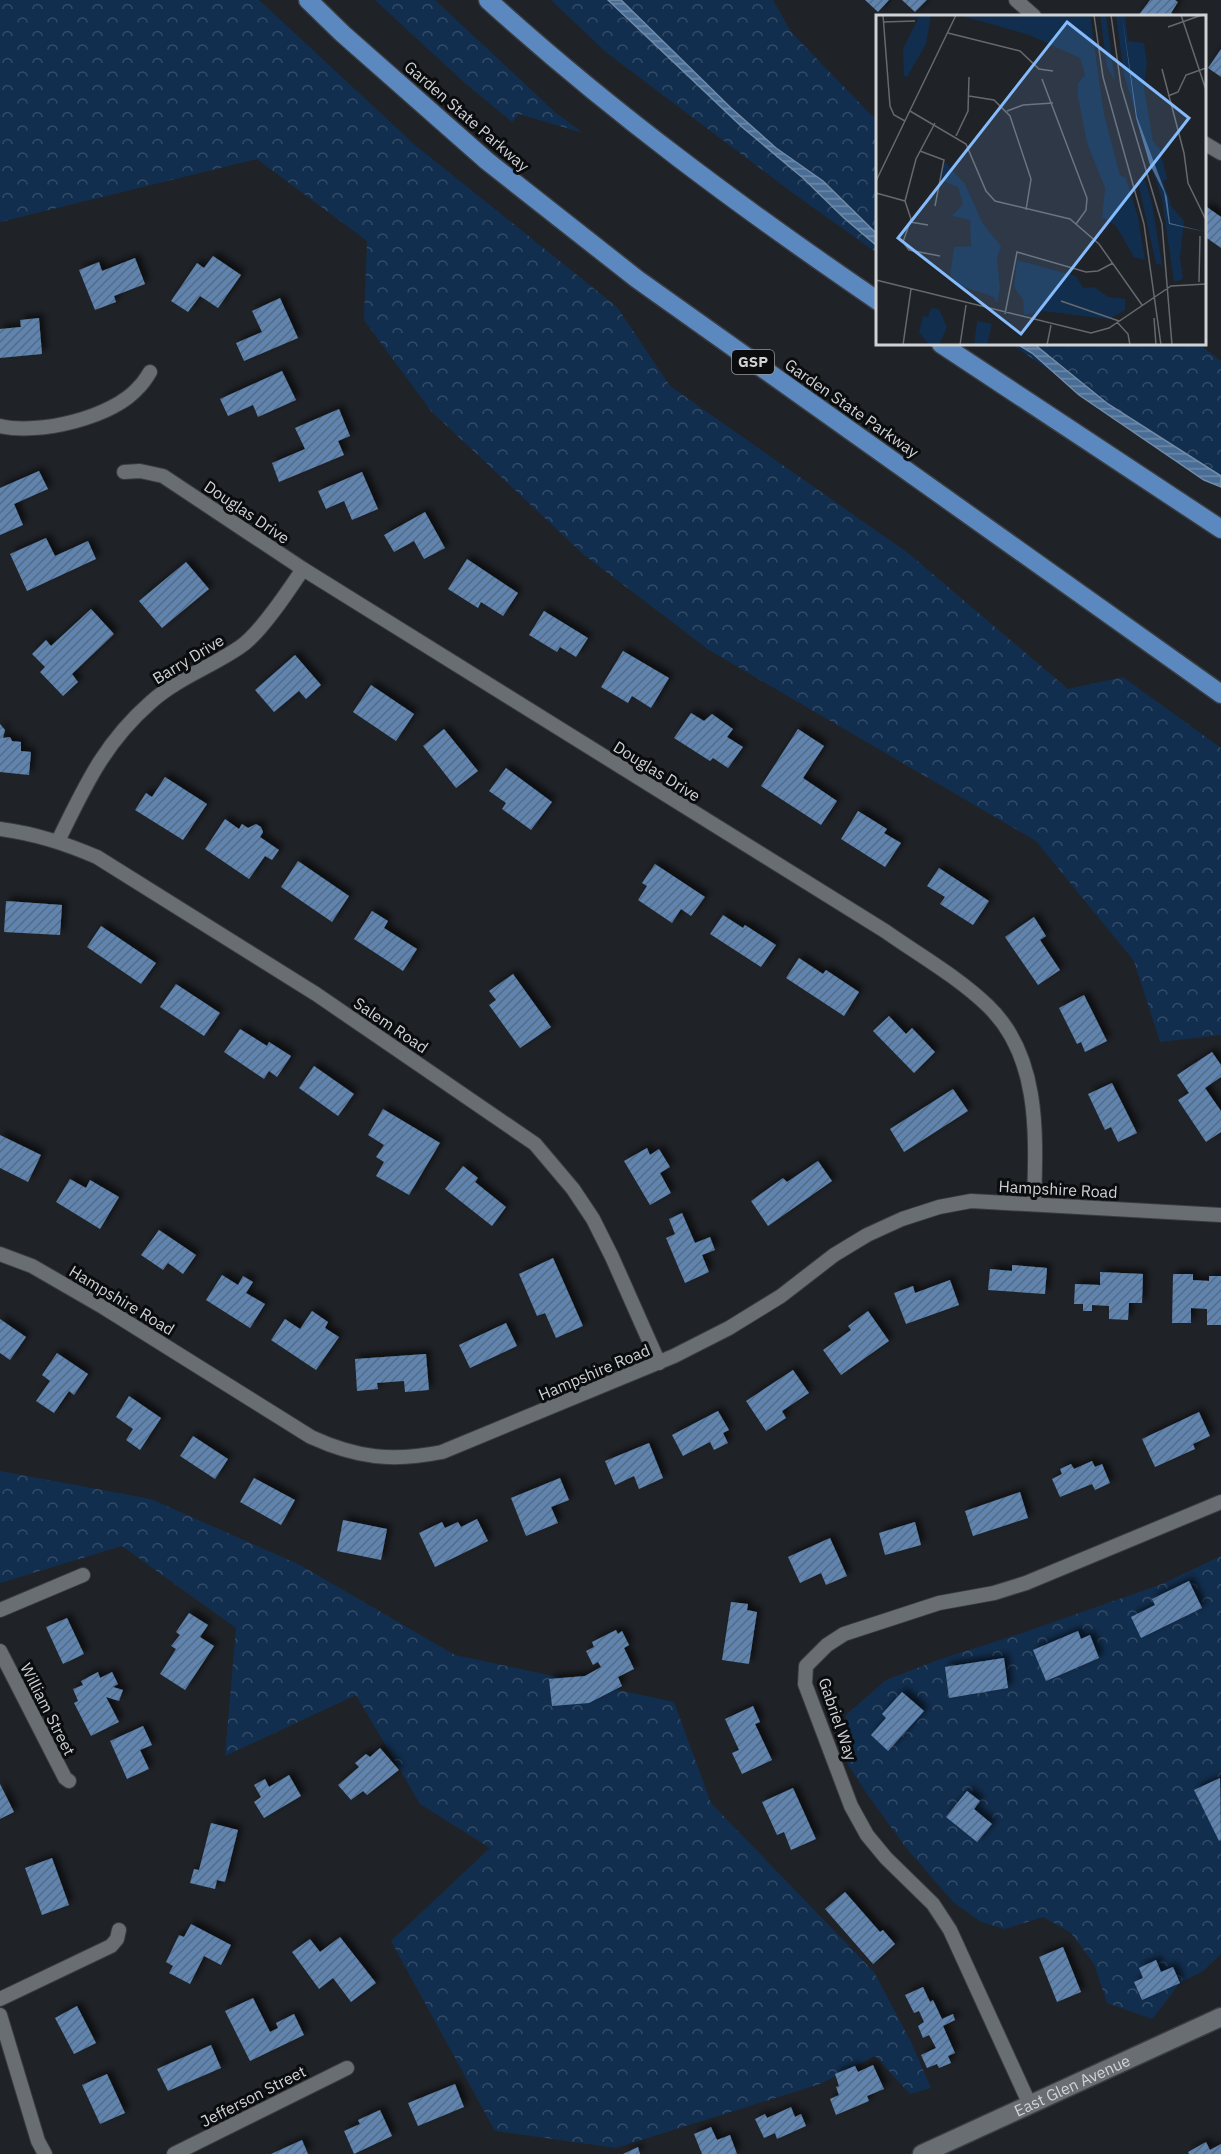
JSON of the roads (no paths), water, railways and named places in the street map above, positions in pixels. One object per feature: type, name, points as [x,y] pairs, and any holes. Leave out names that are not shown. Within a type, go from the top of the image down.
[{"type":"highway","name":"Garden State Parkway","points":[[308,0],[487,161],[637,279],[1221,694]]},
{"type":"highway","points":[[488,0],[593,91],[690,168],[784,237],[876,300]]},
{"type":"highway","points":[[943,345],[1221,529]]},
{"type":"street","points":[[1016,0],[1033,15]]},
{"type":"street","points":[[1206,144],[1221,153]]},
{"type":"street","points":[[0,426],[53,427],[79,420],[118,404],[139,388],[150,372]]},
{"type":"street","name":"Douglas Drive","points":[[124,472],[140,471],[163,476],[303,569],[885,931],[975,994],[1006,1028],[1027,1074],[1033,1112],[1034,1204]]},
{"type":"street","name":"Barry Drive","points":[[58,841],[89,777],[104,752],[128,723],[152,700],[183,678],[243,646],[289,591],[303,569]]},
{"type":"street","name":"Salem Road","points":[[0,830],[29,833],[58,841],[97,857],[316,994],[535,1144],[573,1189],[593,1219],[659,1363]]},
{"type":"street","name":"Hampshire Road","points":[[0,1254],[32,1266],[103,1307],[311,1437],[335,1448],[362,1456],[388,1459],[442,1452],[659,1363],[729,1328],[781,1296],[834,1255],[867,1235],[902,1219],[939,1207],[971,1201],[1221,1215]]},
{"type":"street","name":"Gabriel Way","points":[[1030,2105],[950,1930],[933,1904],[886,1858],[867,1835],[851,1806],[805,1684],[806,1666],[827,1645],[844,1634],[939,1603],[994,1593],[1026,1583],[1221,1502]]},
{"type":"street","points":[[0,1610],[82,1575]]},
{"type":"street","name":"William Street","points":[[0,1652],[65,1778],[69,1781]]},
{"type":"street","points":[[0,1999],[111,1946],[120,1930]]},
{"type":"street","points":[[0,2015],[38,2141],[45,2154]]},
{"type":"street","name":"East Glen Avenue","points":[[922,2154],[1221,2017]]},
{"type":"street","name":"Jefferson Street","points":[[174,2154],[347,2068]]}]
